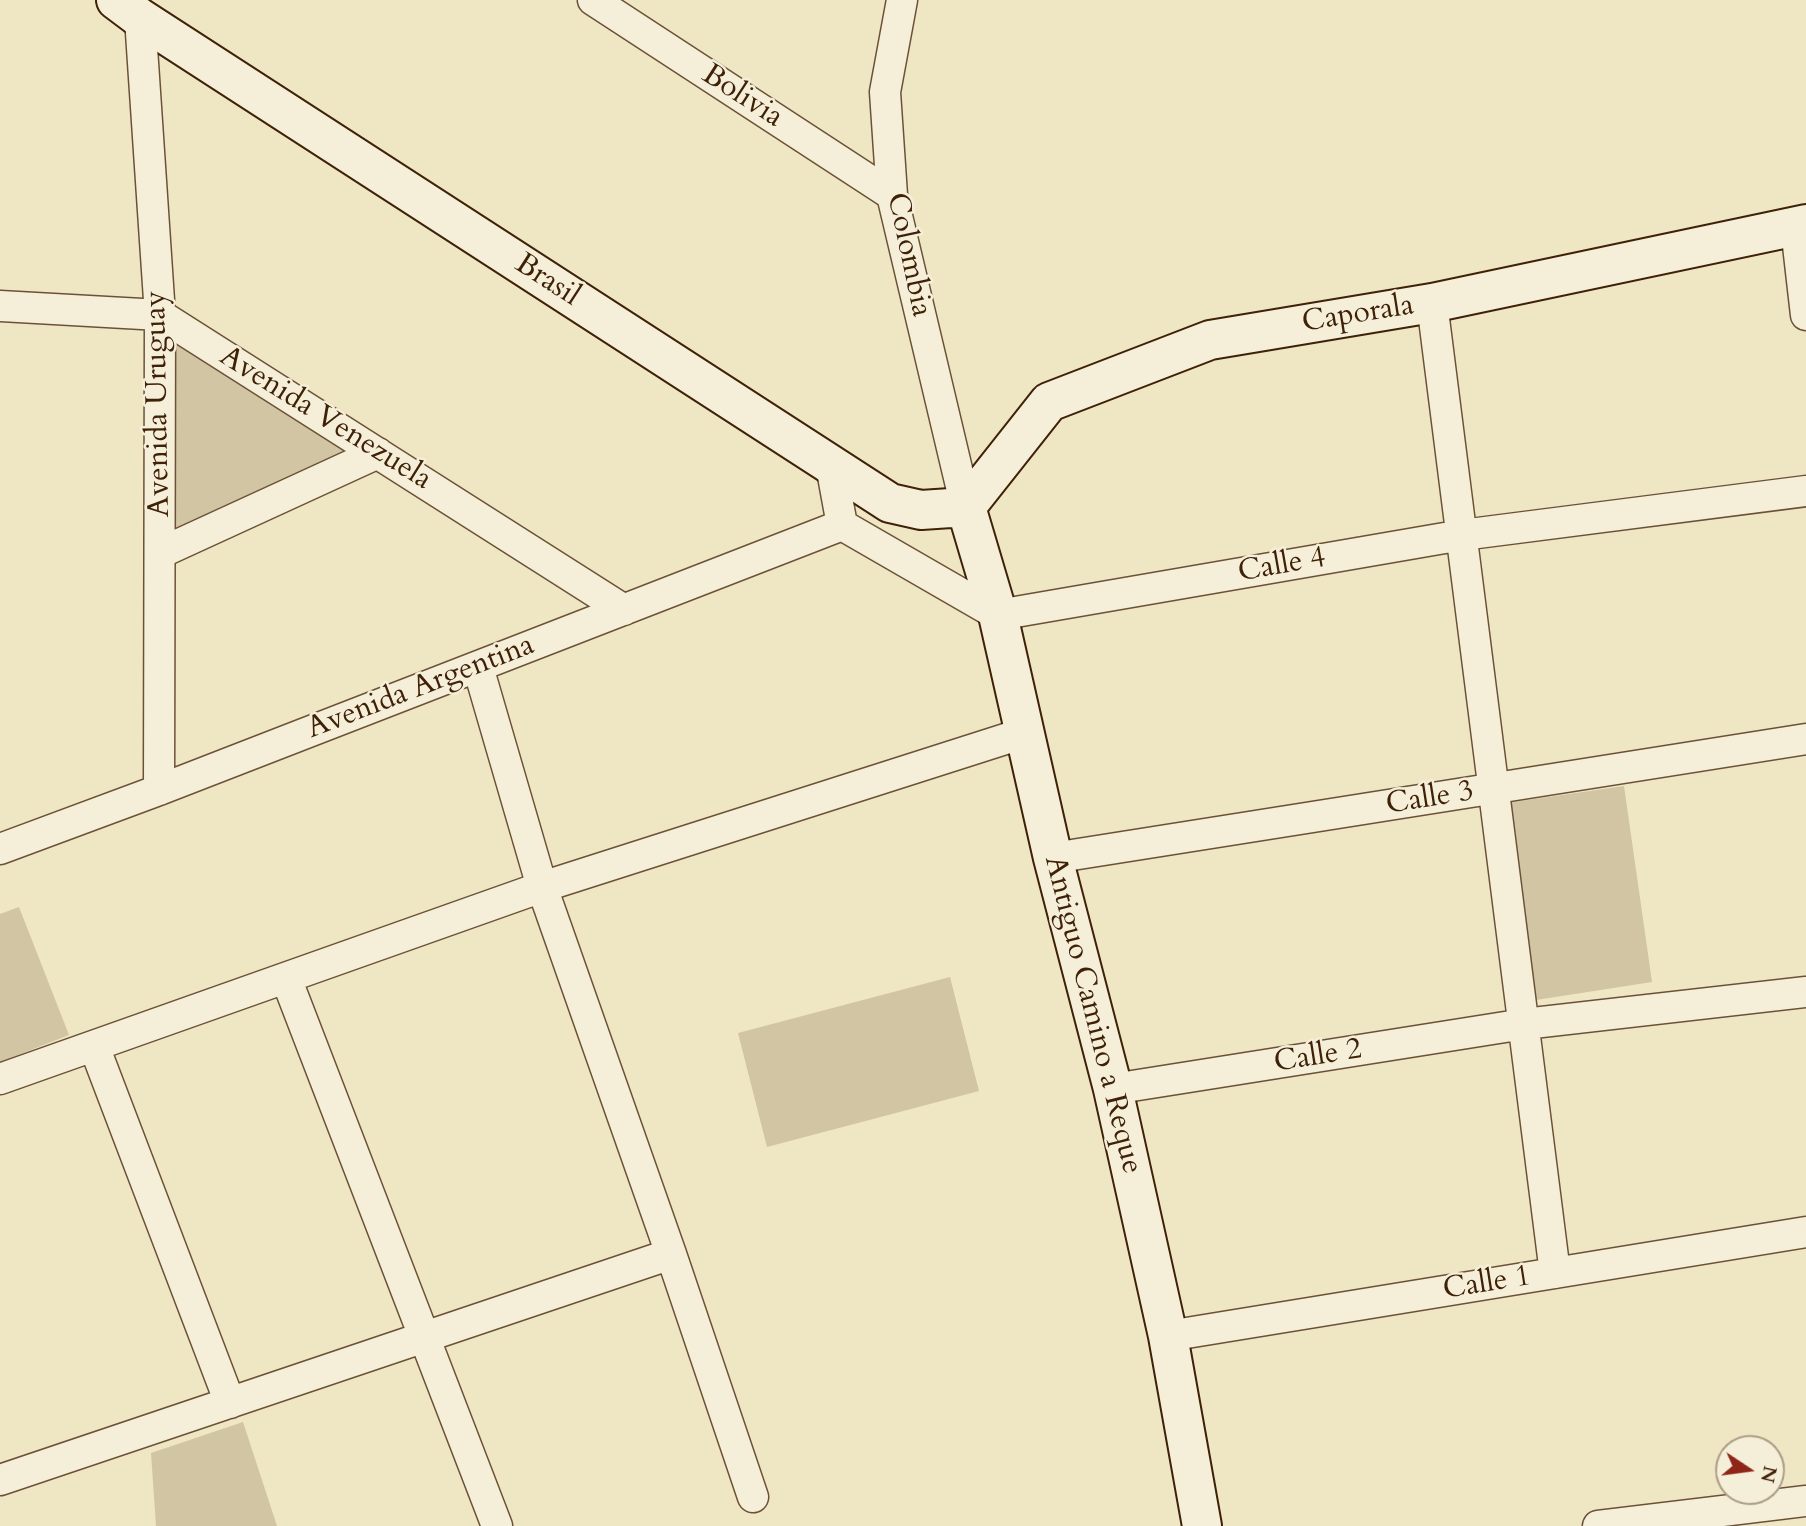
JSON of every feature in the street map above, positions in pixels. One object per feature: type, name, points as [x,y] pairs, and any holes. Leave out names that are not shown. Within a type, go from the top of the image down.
[{"type":"street","name":"Bolivia","points":[[593,0],[892,195]]},
{"type":"street","name":"Colombia","points":[[902,0],[885,92],[892,195],[966,507]]},
{"type":"street","name":"Avenida Uruguay","points":[[128,9],[160,315],[159,790]]},
{"type":"street","name":"Brasil","points":[[128,9],[890,503],[921,510],[966,507]]},
{"type":"street","points":[[1801,226],[1806,315]]},
{"type":"street","name":"Caporala","points":[[966,507],[1049,402],[1210,340],[1433,303],[1801,226]]},
{"type":"street","points":[[1433,303],[1555,1273]]},
{"type":"street","name":"Avenida Venezuela","points":[[0,306],[160,315],[624,610]]},
{"type":"street","points":[[160,553],[378,453]]},
{"type":"street","points":[[831,465],[842,525],[998,615]]},
{"type":"street","name":"Calle 4","points":[[998,615],[1462,535],[1806,491]]},
{"type":"street","name":"Antiguo Camino a Reque","points":[[966,507],[998,615],[1053,858],[1113,1089],[1168,1336],[1202,1526]]},
{"type":"street","name":"Avenida Argentina","points":[[0,849],[842,525]]},
{"type":"street","points":[[478,667],[542,887],[753,1497]]},
{"type":"street","points":[[0,1079],[542,887],[1024,733]]},
{"type":"street","name":"Calle 3","points":[[1053,858],[1806,739]]},
{"type":"street","points":[[286,978],[498,1526]]},
{"type":"street","name":"Calle 2","points":[[1113,1089],[1524,1024],[1806,992]]},
{"type":"street","points":[[93,1046],[230,1403]]},
{"type":"street","name":"Calle 1","points":[[1168,1336],[1806,1233]]},
{"type":"street","points":[[0,1480],[671,1254]]},
{"type":"street","points":[[1598,1526],[1806,1501]]},
{"type":"shaded area","points":[[172,336],[352,450],[171,537]]},
{"type":"shaded area","points":[[1624,786],[1652,982],[1536,1000],[1507,803]]},
{"type":"shaded area","points":[[19,907],[69,1035],[0,1062],[0,914]]},
{"type":"shaded area","points":[[950,977],[979,1091],[767,1147],[738,1033]]},
{"type":"shaded area","points":[[243,1422],[277,1526],[156,1526],[151,1453]]}]
